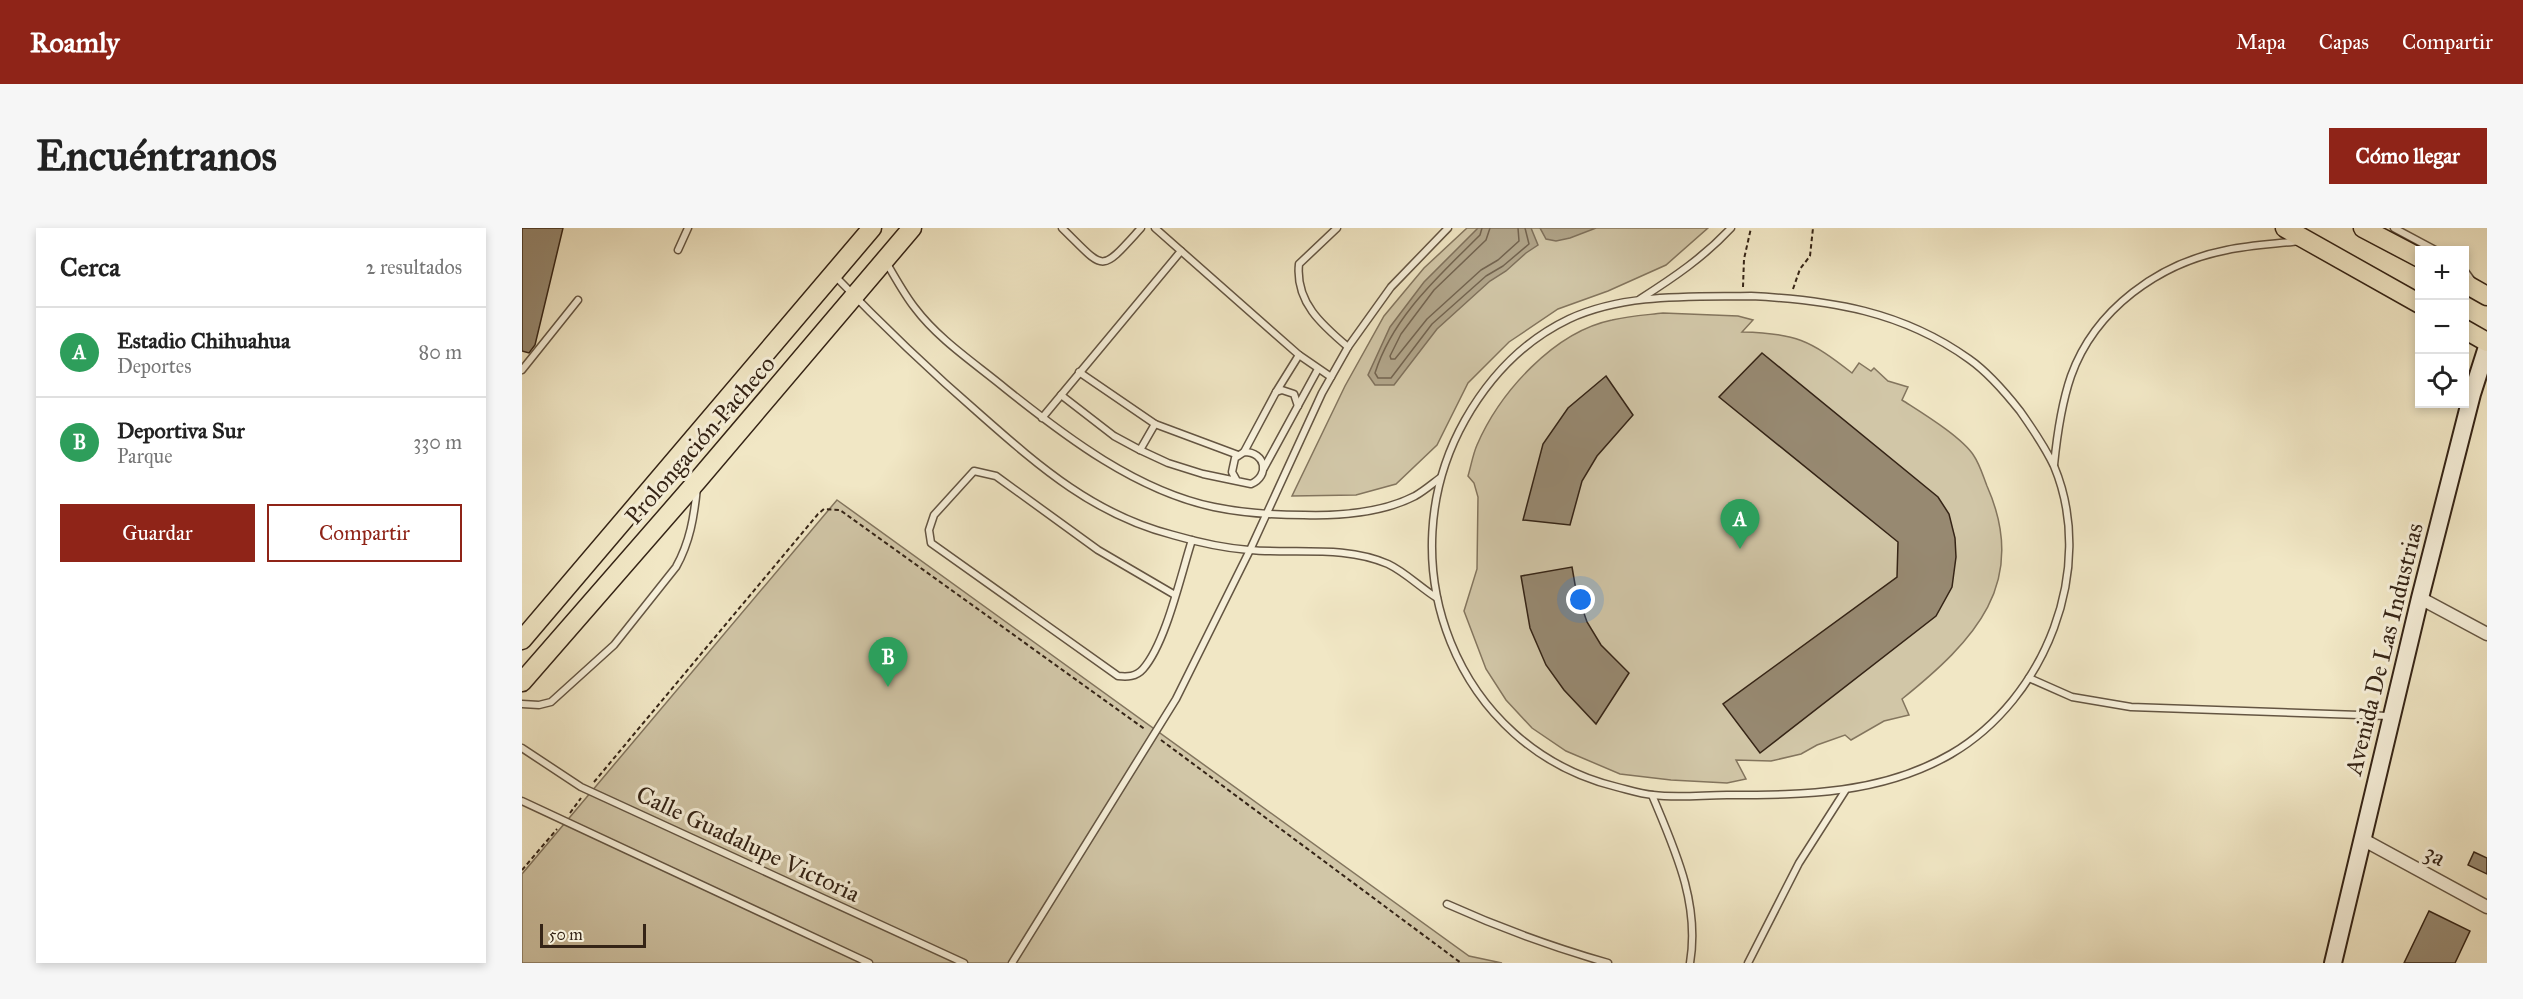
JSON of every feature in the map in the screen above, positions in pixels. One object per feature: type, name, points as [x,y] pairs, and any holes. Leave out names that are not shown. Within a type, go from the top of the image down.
[{"type":"main road","name":"Prolongación Pacheco","points":[[522,640],[872,228]]},
{"type":"main road","name":"Prolongación Pacheco","points":[[522,681],[698,480],[912,228]]},
{"type":"main road","points":[[2284,228],[2415,301]]},
{"type":"main road","points":[[2363,228],[2415,255]]},
{"type":"main road","points":[[2469,321],[2482,327],[2487,326]]},
{"type":"main road","points":[[2469,332],[2487,342]]},
{"type":"main road","name":"Avenida De Las Industrias","points":[[2333,963],[2420,598],[2469,406],[2487,347]]},
{"type":"street","points":[[2420,598],[2487,634]]},
{"type":"street","name":"3a","points":[[2362,839],[2487,907]]},
{"type":"lane","points":[[678,250],[688,228]]},
{"type":"lane","points":[[1062,228],[1096,261],[1103,263],[1111,260],[1141,228]]},
{"type":"lane","points":[[1155,228],[1299,355],[1331,377]]},
{"type":"lane","points":[[1336,228],[1299,264],[1298,270],[1303,300],[1321,324],[1348,348]]},
{"type":"lane","points":[[1012,963],[1176,699],[1250,550],[1331,377],[1348,348],[1391,287],[1448,228]]},
{"type":"lane","points":[[1638,301],[1711,250],[1731,228]]},
{"type":"lane","points":[[2394,228],[2428,246]]},
{"type":"lane","points":[[2054,466],[2063,405],[2072,375],[2084,347],[2121,302],[2160,274],[2198,258],[2228,250],[2307,240]]},
{"type":"lane","points":[[1042,418],[1181,251]]},
{"type":"lane","points":[[886,260],[915,308],[928,324],[1042,418],[1112,466],[1158,488],[1212,507],[1265,515],[1321,516],[1390,506],[1415,496],[1440,478]]},
{"type":"lane","points":[[833,274],[930,371],[1042,468],[1080,496],[1119,516],[1191,540],[1250,550],[1358,555],[1389,565],[1437,598]]},
{"type":"lane","points":[[1743,296],[1789,298],[1853,307],[1894,319],[1934,336],[1973,361],[2004,390],[2031,427],[2054,466],[2062,495],[2067,529],[2068,566],[2063,599],[2052,635],[2029,678],[1985,730],[1953,753],[1920,770],[1881,784],[1845,791],[1787,795],[1652,795],[1595,782],[1558,766],[1526,745],[1502,724],[1482,699],[1464,670],[1437,598],[1433,543],[1440,478],[1456,435],[1492,378],[1513,356],[1544,333],[1573,317],[1603,307],[1638,301],[1743,296]]},
{"type":"lane","points":[[522,370],[578,300]]},
{"type":"lane","points":[[1237,481],[1232,467],[1299,355]]},
{"type":"lane","points":[[1061,395],[1114,436],[1140,450],[1168,463],[1203,474],[1251,484],[1257,481],[1318,369]]},
{"type":"lane","points":[[1079,372],[1155,424],[1241,453],[1252,452],[1263,461],[1264,468]]},
{"type":"lane","points":[[1276,392],[1282,390],[1294,394],[1298,406]]},
{"type":"lane","points":[[1140,450],[1155,424]]},
{"type":"lane","points":[[1175,595],[1098,550],[996,476],[984,472],[974,471],[934,515],[929,530],[932,543],[1118,676],[1130,678],[1143,670],[1163,634],[1175,595],[1191,540]]},
{"type":"lane","points":[[522,704],[539,705],[551,702],[614,645],[676,567],[689,541],[698,480]]},
{"type":"lane","points":[[2029,678],[2072,698],[2131,707],[2392,716]]},
{"type":"lane","name":"Calle Guadalupe Victoria","points":[[522,748],[587,790],[964,963]]},
{"type":"lane","points":[[1748,963],[1799,863],[1845,791]]},
{"type":"lane","points":[[1652,795],[1682,867],[1691,908],[1694,942],[1690,963]]},
{"type":"lane","points":[[522,801],[869,963]]},
{"type":"lane","points":[[1447,904],[1503,930],[1608,963]]},
{"type":"path","points":[[1743,296],[1744,259],[1752,228]]},
{"type":"path","points":[[1789,298],[1800,268],[1810,256],[1813,228]]},
{"type":"path","points":[[522,870],[818,514],[824,509],[840,510],[1154,735],[1461,963]]},
{"type":"shaded area","points":[[1467,228],[1708,228],[1666,265],[1608,291],[1558,309],[1509,342],[1468,383],[1437,445],[1396,484],[1356,495],[1292,496],[1345,386],[1384,316],[1424,268]]},
{"type":"shaded area","points":[[1663,313],[1738,316],[1753,320],[1742,332],[1776,334],[1801,340],[1825,353],[1852,373],[1859,363],[1871,371],[1874,368],[1888,381],[1908,387],[1902,400],[1951,433],[1974,456],[1999,521],[2002,552],[1998,581],[1988,607],[1972,632],[1952,655],[1902,699],[1909,715],[1884,721],[1851,740],[1845,735],[1817,745],[1801,754],[1771,761],[1736,760],[1746,779],[1727,783],[1620,774],[1566,751],[1532,728],[1506,700],[1486,669],[1464,611],[1477,569],[1478,497],[1474,483],[1468,476],[1477,445],[1500,405],[1531,367],[1570,337],[1612,320]]},
{"type":"shaded area","points":[[837,500],[1469,956],[1502,963],[522,963],[522,874]]},
{"type":"water","points":[[1478,228],[1531,228],[1538,245],[1490,281],[1437,329],[1394,385],[1375,385],[1368,375],[1390,327],[1424,282]]},
{"type":"water","points":[[1540,228],[1596,228],[1556,241],[1546,239]]},
{"type":"building","points":[[522,228],[563,228],[535,345],[529,353],[522,351]]},
{"type":"building","points":[[1762,353],[1938,497],[1949,514],[1955,538],[1956,557],[1952,587],[1936,616],[1760,753],[1723,704],[1897,577],[1898,542],[1719,397]]},
{"type":"building","points":[[1606,376],[1633,415],[1597,456],[1582,481],[1570,525],[1523,520],[1543,444],[1568,408]]},
{"type":"building","points":[[1572,567],[1576,590],[1587,622],[1601,645],[1629,673],[1596,724],[1564,690],[1546,665],[1530,628],[1521,576]]},
{"type":"building","points":[[2474,852],[2487,858],[2487,874],[2468,865]]},
{"type":"building","points":[[2429,911],[2470,931],[2455,963],[2404,963]]},
{"type":"place","name":"Estadio Chihuahua","points":[[1740,549]]},
{"type":"place","name":"Deportiva Sur","points":[[888,687]]}]
